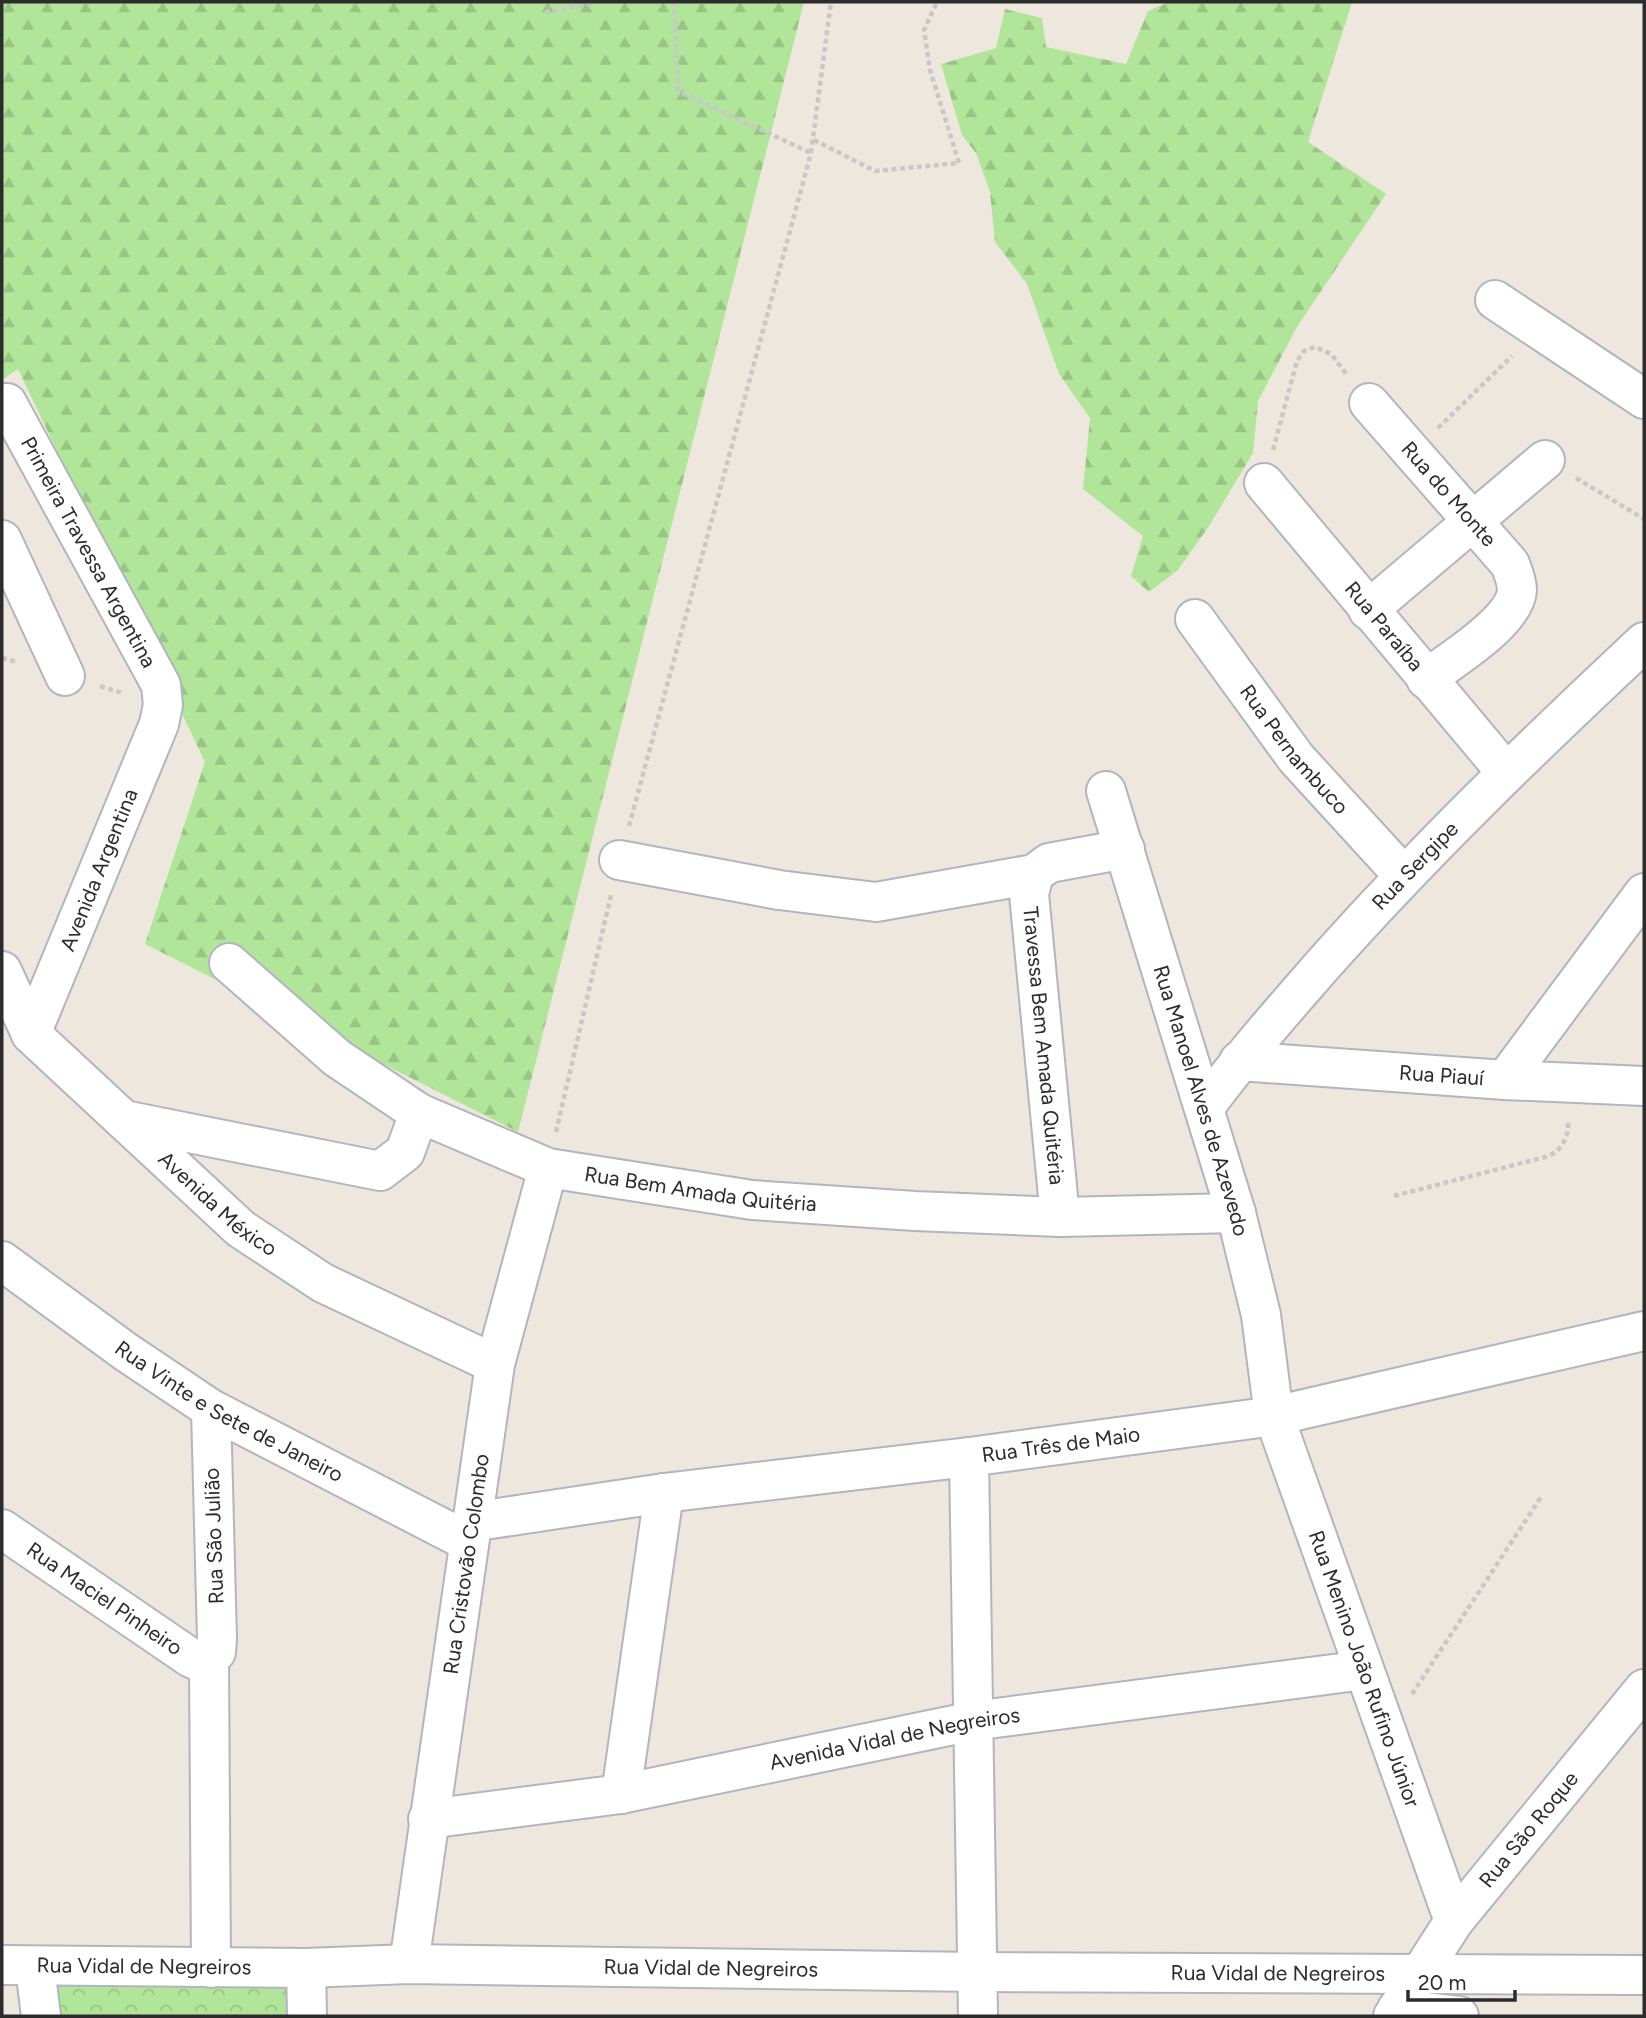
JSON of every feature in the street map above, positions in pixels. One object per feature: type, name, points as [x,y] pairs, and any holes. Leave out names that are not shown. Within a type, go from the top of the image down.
[{"type":"street","points":[[1495,300],[1644,399]]},
{"type":"street","name":"Primeira Travessa Argentina","points":[[7,402],[161,685],[163,705]]},
{"type":"street","name":"Rua do Monte","points":[[1369,403],[1510,564],[1517,590],[1505,618],[1426,679]]},
{"type":"street","points":[[1368,610],[1474,523],[1545,460]]},
{"type":"street","name":"Rua Paraíba","points":[[1264,483],[1505,771]]},
{"type":"street","points":[[2,540],[65,676]]},
{"type":"street","name":"Rua Pernambuco","points":[[1195,619],[1296,758],[1403,875]]},
{"type":"street","name":"Rua Sergipe","points":[[1205,1107],[1239,1061],[1403,875],[1505,771],[1644,642]]},
{"type":"street","name":"Avenida Argentina","points":[[32,1034],[159,724],[163,705]]},
{"type":"street","name":"Rua Manoel Alves de Azevedo","points":[[1106,791],[1236,1213],[1261,1315],[1274,1416]]},
{"type":"street","points":[[619,860],[779,890],[876,901],[1034,874],[1049,863],[1125,849]]},
{"type":"street","name":"Travessa Bem Amada Quitéria","points":[[1034,874],[1029,894],[1060,1217]]},
{"type":"street","points":[[1505,1080],[1639,914]]},
{"type":"street","name":"Rua Bem Amada Quitéria","points":[[229,963],[337,1058],[419,1113],[548,1168],[751,1200],[1060,1217],[1236,1213]]},
{"type":"street","name":"Avenida México","points":[[2,971],[32,1034],[251,1236],[323,1283],[495,1364]]},
{"type":"street","name":"Rua Piauí","points":[[1239,1061],[1564,1084],[1644,1086]]},
{"type":"street","points":[[124,1120],[380,1171],[405,1152],[419,1113]]},
{"type":"street","name":"Rua Cristovão Colombo","points":[[409,1964],[495,1364],[548,1168]]},
{"type":"street","name":"Rua Vinte e Sete de Janeiro","points":[[2,1261],[103,1336],[211,1409],[470,1532]]},
{"type":"street","name":"Rua Três de Maio","points":[[470,1532],[664,1493],[969,1458],[1274,1416],[1644,1331]]},
{"type":"street","name":"Rua São Julião","points":[[211,1409],[217,1639],[216,1652],[209,1660],[211,1968]]},
{"type":"street","name":"Rua Menino João Rufino Júnior","points":[[1274,1416],[1454,1921]]},
{"type":"street","points":[[969,1458],[978,2016]]},
{"type":"street","points":[[621,1794],[664,1493]]},
{"type":"street","name":"Rua Maciel Pinheiro","points":[[2,1529],[191,1658],[200,1662],[209,1660]]},
{"type":"street","name":"Avenida Vidal de Negreiros","points":[[428,1819],[621,1794],[972,1721],[1364,1670]]},
{"type":"street","name":"Rua São Roque","points":[[1395,2013],[1454,1921],[1644,1689]]},
{"type":"street","name":"Rua Vidal de Negreiros","points":[[18,1966],[306,1968],[409,1964],[978,1972],[1644,1975]]},
{"type":"street","points":[[18,1966],[41,2016]]},
{"type":"street","points":[[306,1968],[307,2016]]},
{"type":"street","points":[[1477,1975],[1477,2016]]},
{"type":"street","points":[[1395,2013],[1459,2016]]},
{"type":"path","points":[[545,12],[600,2]]},
{"type":"path","points":[[674,2],[678,91],[811,153]]},
{"type":"path","points":[[548,1168],[619,860],[811,153],[831,2]]},
{"type":"path","points":[[814,140],[875,171],[959,163],[930,70],[924,30],[937,2]]},
{"type":"path","points":[[1414,452],[1541,329]]},
{"type":"path","points":[[1264,483],[1297,361],[1304,351],[1315,348],[1331,354],[1369,403]]},
{"type":"path","points":[[1545,460],[1644,519]]},
{"type":"path","points":[[1394,1196],[1558,1152],[1569,1127],[1564,1084]]},
{"type":"path","points":[[1387,1732],[1541,1497]]},
{"type":"green space","points":[[2,2],[804,2],[518,1132],[145,944],[205,762],[18,369],[2,380]]},
{"type":"green space","points":[[1169,2],[1352,2],[1308,142],[1386,194],[1297,327],[1258,401],[1253,453],[1209,526],[1178,570],[1149,592],[1131,576],[1143,536],[1083,489],[1090,418],[1059,374],[1027,284],[995,242],[990,192],[976,153],[962,135],[941,64],[996,48],[1005,9],[1042,18],[1046,47],[1126,64],[1148,11]]},
{"type":"green space","points":[[292,1978],[294,2016],[50,2016],[46,1979]]}]
